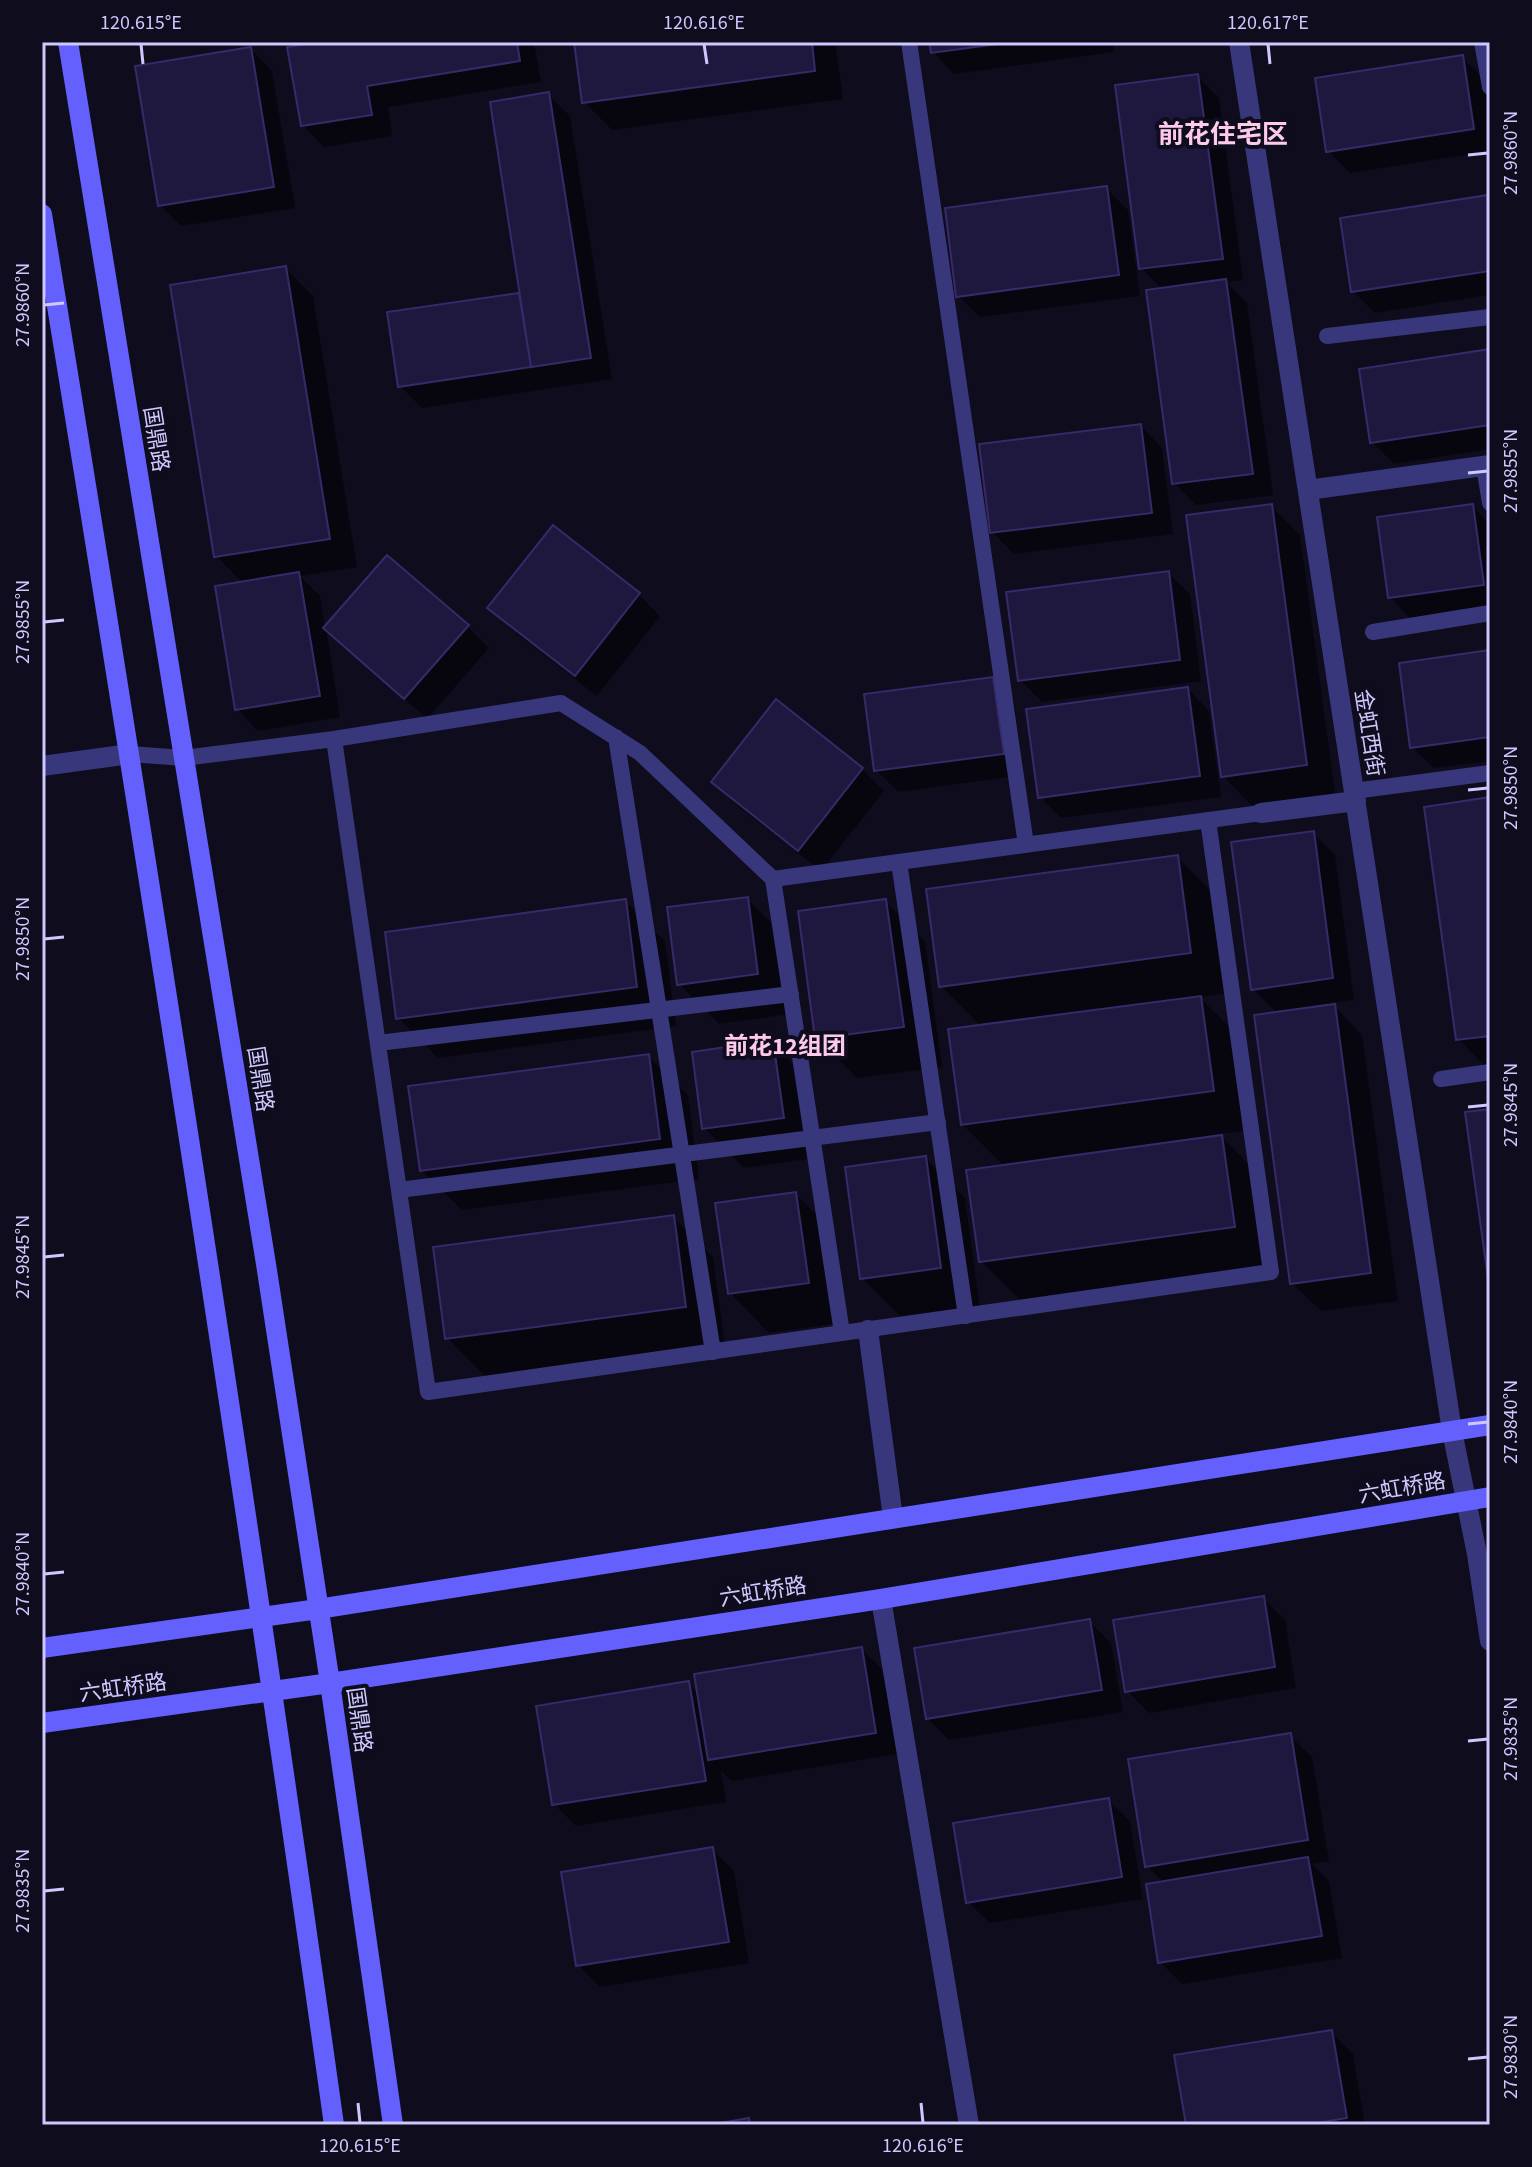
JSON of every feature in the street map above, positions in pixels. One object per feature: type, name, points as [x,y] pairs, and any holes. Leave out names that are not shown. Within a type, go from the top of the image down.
[{"type":"main road","name":"国鼎路","points":[[68,42],[264,1248],[393,2125]]},
{"type":"main road","points":[[42,214],[130,754],[263,1618],[334,2125]]},
{"type":"main road","points":[[42,1648],[263,1618],[1490,1425]]},
{"type":"main road","name":"六虹桥路","points":[[42,1723],[330,1683],[881,1599],[1490,1497]]},
{"type":"street","name":"金虹西街","points":[[1239,42],[1452,1431],[1477,1554],[1490,1641]]},
{"type":"street","points":[[1308,490],[1487,465]]},
{"type":"street","points":[[42,766],[130,754]]},
{"type":"street","points":[[1261,813],[1355,796]]},
{"type":"street","points":[[868,1330],[893,1518]]},
{"type":"street","points":[[881,1599],[969,2125]]},
{"type":"lane","points":[[909,42],[1026,845]]},
{"type":"lane","points":[[1482,42],[1490,87]]},
{"type":"lane","points":[[1327,336],[1490,317]]},
{"type":"lane","points":[[1487,465],[1490,503]]},
{"type":"lane","points":[[1373,632],[1490,613]]},
{"type":"lane","points":[[130,754],[184,758],[334,739],[561,703],[640,753],[773,879],[842,1333]]},
{"type":"lane","points":[[616,737],[713,1352]]},
{"type":"lane","points":[[334,739],[428,1392],[1271,1272],[1208,820]]},
{"type":"lane","points":[[1355,796],[1490,773]]},
{"type":"lane","points":[[773,879],[1261,813]]},
{"type":"lane","points":[[899,862],[966,1316]]},
{"type":"lane","points":[[378,1043],[791,994]]},
{"type":"lane","points":[[1441,1079],[1490,1072]]},
{"type":"lane","points":[[399,1190],[938,1122]]},
{"type":"building","points":[[320,42],[517,42],[520,61],[367,86],[372,115],[301,126],[287,47]]},
{"type":"building","points":[[574,42],[812,42],[815,71],[582,103]]},
{"type":"building","points":[[929,42],[1013,42],[931,53]]},
{"type":"building","points":[[251,47],[274,187],[158,206],[135,66]]},
{"type":"building","points":[[1463,55],[1474,129],[1326,152],[1315,78]]},
{"type":"building","points":[[1198,74],[1223,259],[1139,269],[1115,85]]},
{"type":"building","points":[[549,92],[591,358],[531,367],[490,102]]},
{"type":"building","points":[[1107,186],[1119,275],[956,297],[945,208]]},
{"type":"building","points":[[1488,195],[1490,271],[1351,292],[1340,218]]},
{"type":"building","points":[[286,266],[330,539],[214,557],[170,285]]},
{"type":"building","points":[[1226,279],[1253,474],[1172,484],[1146,290]]},
{"type":"building","points":[[519,293],[531,367],[398,387],[387,312]]},
{"type":"building","points":[[1490,349],[1490,425],[1370,443],[1359,369]]},
{"type":"building","points":[[1141,424],[1152,513],[990,533],[979,444]]},
{"type":"building","points":[[1272,504],[1307,765],[1221,777],[1186,515]]},
{"type":"building","points":[[1473,504],[1484,585],[1388,598],[1377,517]]},
{"type":"building","points":[[553,525],[640,593],[575,676],[487,608]]},
{"type":"building","points":[[387,555],[469,625],[404,699],[323,628]]},
{"type":"building","points":[[1169,571],[1180,660],[1018,681],[1006,592]]},
{"type":"building","points":[[299,572],[320,696],[235,710],[215,586]]},
{"type":"building","points":[[1490,650],[1490,737],[1410,748],[1399,663]]},
{"type":"building","points":[[993,677],[1004,754],[874,771],[864,694]]},
{"type":"building","points":[[1188,687],[1200,776],[1038,798],[1026,709]]},
{"type":"building","points":[[776,699],[863,768],[798,851],[711,782]]},
{"type":"building","points":[[1490,797],[1490,1036],[1456,1040],[1424,807]]},
{"type":"building","points":[[1314,831],[1333,978],[1251,990],[1231,842]]},
{"type":"building","points":[[1178,855],[1191,953],[939,987],[926,889]]},
{"type":"building","points":[[748,897],[758,974],[677,985],[667,907]]},
{"type":"building","points":[[626,899],[637,987],[396,1019],[385,932]]},
{"type":"building","points":[[886,899],[904,1027],[815,1039],[798,911]]},
{"type":"building","points":[[1201,996],[1214,1091],[961,1125],[948,1029]]},
{"type":"building","points":[[1335,1004],[1371,1273],[1290,1284],[1254,1015]]},
{"type":"building","points":[[773,1040],[784,1118],[702,1129],[692,1052]]},
{"type":"building","points":[[649,1054],[660,1139],[420,1171],[408,1086]]},
{"type":"building","points":[[1490,1109],[1490,1293],[1465,1112]]},
{"type":"building","points":[[1222,1135],[1235,1227],[979,1262],[966,1170]]},
{"type":"building","points":[[926,1156],[941,1268],[860,1279],[845,1167]]},
{"type":"building","points":[[796,1192],[809,1283],[728,1294],[715,1203]]},
{"type":"building","points":[[674,1215],[686,1307],[445,1339],[433,1247]]},
{"type":"building","points":[[1264,1596],[1275,1667],[1125,1692],[1113,1620]]},
{"type":"building","points":[[1090,1619],[1102,1690],[926,1719],[914,1648]]},
{"type":"building","points":[[862,1647],[876,1733],[708,1760],[694,1674]]},
{"type":"building","points":[[689,1681],[706,1781],[552,1805],[536,1706]]},
{"type":"building","points":[[1291,1733],[1308,1840],[1145,1867],[1128,1759]]},
{"type":"building","points":[[1109,1798],[1122,1877],[966,1903],[953,1823]]},
{"type":"building","points":[[713,1847],[729,1942],[576,1966],[561,1872]]},
{"type":"building","points":[[1308,1857],[1322,1936],[1158,1963],[1146,1884]]},
{"type":"building","points":[[1332,2030],[1347,2118],[1305,2125],[1186,2125],[1174,2055]]},
{"type":"building","points":[[749,2118],[750,2125],[709,2125]]},
{"type":"district","name":"前花住宅区","points":[[1223,134]]},
{"type":"district","name":"前花12组团","points":[[785,1046]]}]
